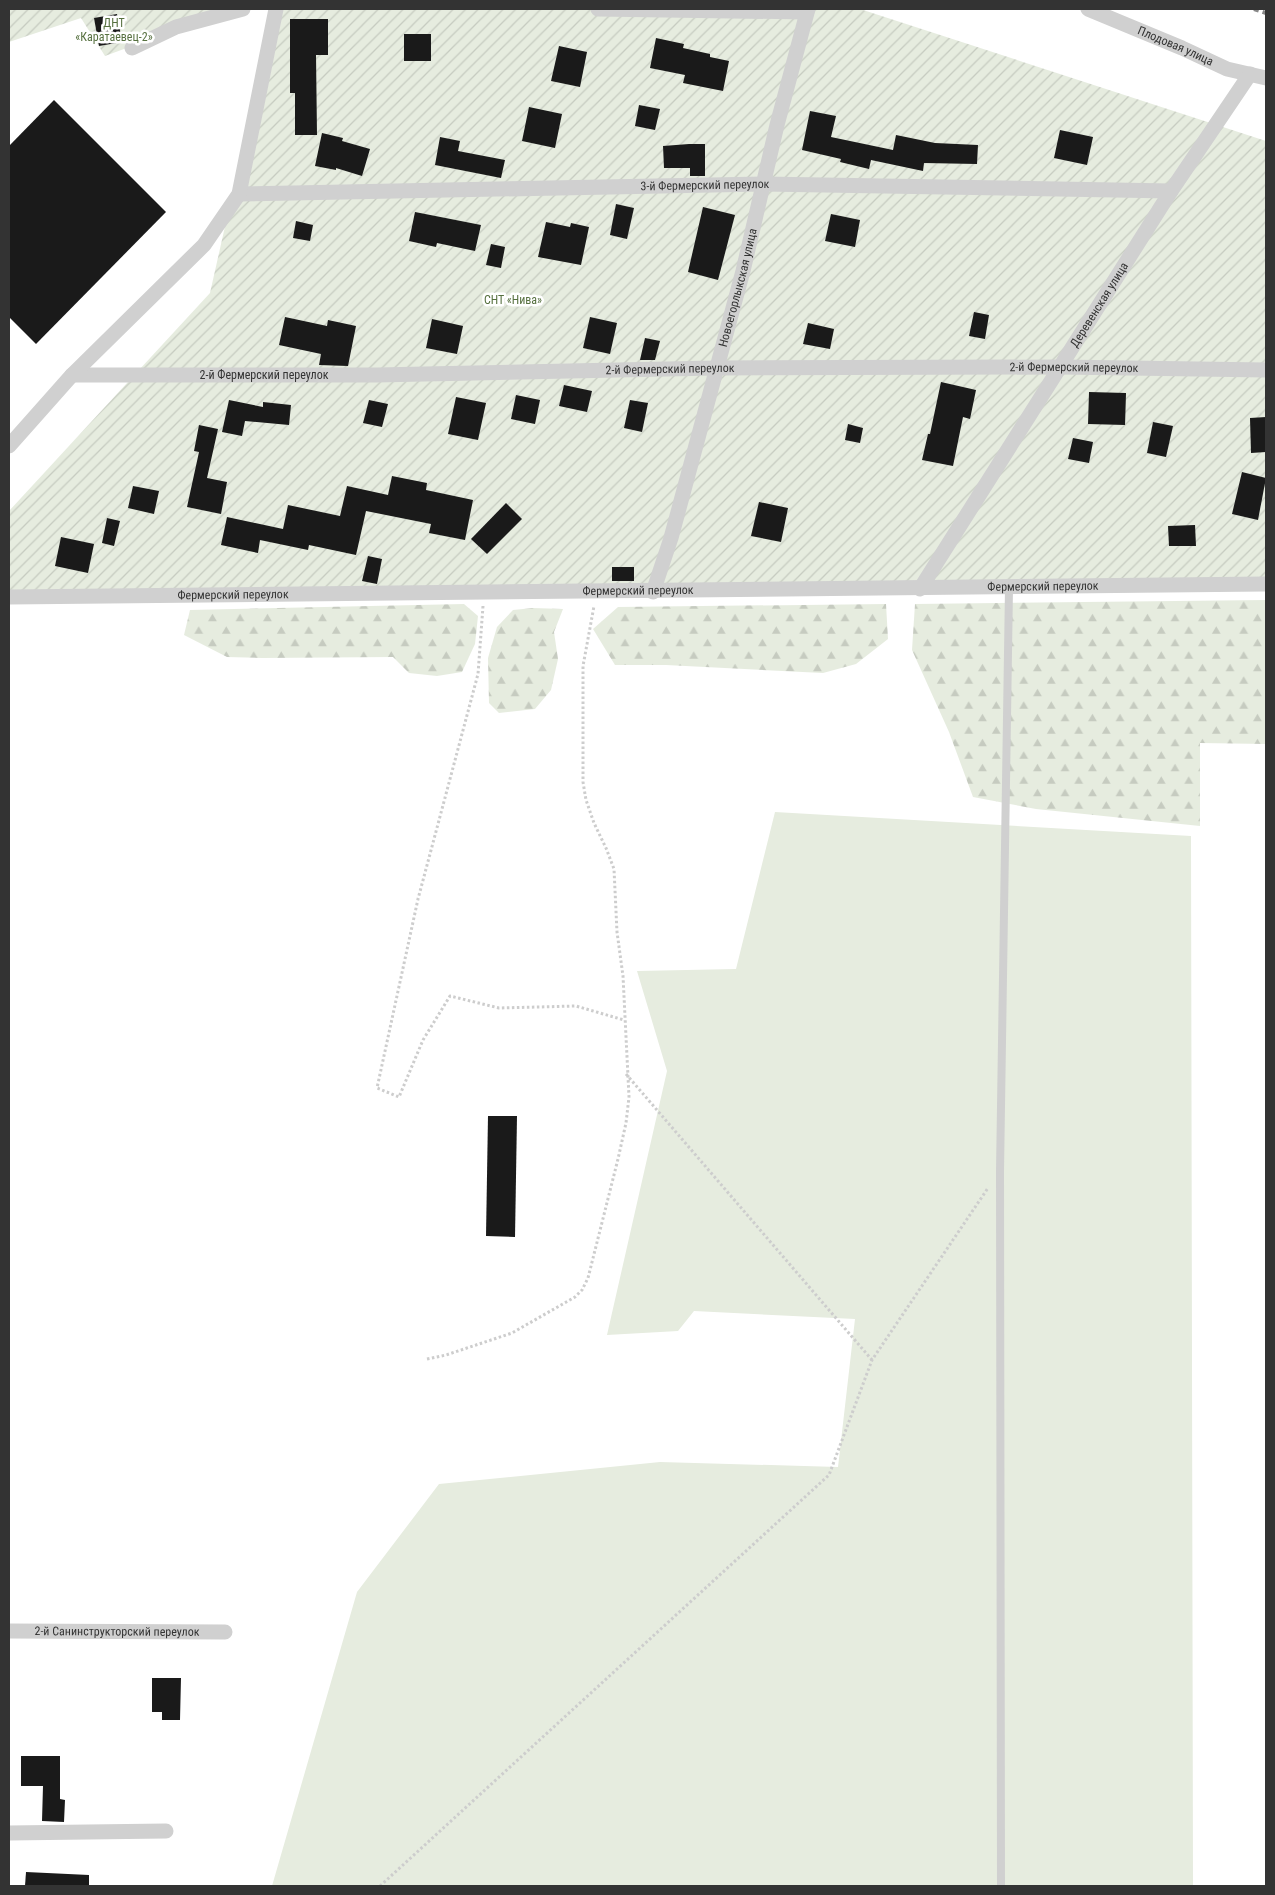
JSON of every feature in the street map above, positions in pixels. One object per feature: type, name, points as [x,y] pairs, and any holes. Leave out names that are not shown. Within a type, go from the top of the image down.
[{"type":"street","points":[[132,48],[176,28],[243,9]]},
{"type":"street","points":[[9,446],[72,375],[204,245],[239,194],[276,9]]},
{"type":"street","points":[[598,9],[808,10]]},
{"type":"street","name":"Плодовая улица","points":[[1088,9],[1227,69],[1266,78]]},
{"type":"street","name":"Новоегорлыкская улица","points":[[653,592],[671,538],[743,272],[777,125],[808,10]]},
{"type":"street","name":"Деревенская улица","points":[[920,589],[1171,191],[1250,74]]},
{"type":"street","name":"3-й Фермерский переулок","points":[[239,194],[764,184],[1171,191]]},
{"type":"street","name":"2-й Фермерский переулок","points":[[72,375],[377,375],[716,368],[1060,367],[1266,370]]},
{"type":"street","name":"Фермерский переулок","points":[[9,598],[597,593],[1266,584]]},
{"type":"street","name":"2-й Санинструкторский переулок","points":[[9,1631],[225,1632]]},
{"type":"street","points":[[9,1834],[166,1831]]},
{"type":"lane","points":[[1001,1886],[1000,1171],[1009,588]]},
{"type":"path","points":[[484,593],[478,674],[418,899],[377,1088],[399,1097],[423,1040],[450,996],[499,1008],[576,1006],[624,1020]]},
{"type":"path","points":[[427,1359],[446,1355],[512,1333],[565,1303],[582,1290],[588,1278],[626,1123],[627,1076],[623,976],[617,927],[614,869],[594,823],[586,800],[583,782],[584,666],[597,593]]},
{"type":"path","points":[[627,1076],[872,1360]]},
{"type":"path","points":[[380,1886],[829,1475],[872,1360],[1000,1171]]},
{"type":"green space","name":"ДНТ «Каратаевец-2»","points":[[9,9],[232,9],[105,56],[81,18],[9,42]]},
{"type":"green space","name":"СНТ «Нива»","points":[[274,9],[860,9],[1266,141],[1266,584],[9,598],[9,511],[210,293]]},
{"type":"green space","points":[[1266,600],[1266,744],[1200,743],[1200,826],[1036,809],[973,797],[949,732],[912,650],[915,604]]},
{"type":"green space","points":[[464,604],[478,616],[475,644],[462,672],[437,676],[409,673],[393,657],[227,657],[184,635],[190,610]]},
{"type":"green space","points":[[886,604],[888,639],[856,664],[823,673],[666,665],[615,665],[593,629],[618,607]]},
{"type":"green space","points":[[533,608],[563,609],[554,632],[558,659],[551,690],[535,709],[499,713],[489,703],[488,658],[497,627],[513,610]]},
{"type":"green space","points":[[775,812],[1191,836],[1193,1886],[272,1886],[357,1592],[439,1484],[660,1462],[838,1467],[855,1319],[694,1311],[678,1331],[607,1335],[667,1071],[637,971],[736,969]]},
{"type":"building","points":[[117,14],[122,42],[99,46],[94,18]]},
{"type":"building","points":[[290,19],[328,19],[328,55],[316,55],[317,135],[295,135],[295,93],[290,93]]},
{"type":"building","points":[[404,34],[431,34],[431,61],[404,61]]},
{"type":"building","points":[[656,38],[684,44],[683,48],[710,54],[710,57],[729,61],[723,91],[683,83],[685,75],[650,68]]},
{"type":"building","points":[[559,46],[587,52],[580,87],[551,81]]},
{"type":"building","points":[[54,100],[166,212],[36,344],[9,317],[9,146]]},
{"type":"building","points":[[639,105],[660,109],[655,130],[635,126]]},
{"type":"building","points":[[529,107],[562,114],[555,148],[522,141]]},
{"type":"building","points":[[810,111],[836,116],[831,137],[893,150],[896,135],[935,143],[978,145],[977,164],[924,163],[923,171],[871,160],[869,169],[840,162],[841,159],[802,150]]},
{"type":"building","points":[[1060,130],[1093,137],[1087,165],[1054,158]]},
{"type":"building","points":[[322,133],[343,138],[342,141],[370,149],[362,176],[336,168],[336,170],[315,166]]},
{"type":"building","points":[[440,137],[460,141],[458,151],[505,160],[501,178],[435,165]]},
{"type":"building","points":[[705,144],[705,176],[690,176],[690,168],[664,168],[663,146]]},
{"type":"building","points":[[616,204],[634,208],[627,239],[610,235]]},
{"type":"building","points":[[703,207],[735,215],[718,280],[688,272]]},
{"type":"building","points":[[415,212],[481,225],[475,251],[437,243],[436,247],[409,241]]},
{"type":"building","points":[[831,214],[860,220],[855,247],[825,241]]},
{"type":"building","points":[[296,221],[313,225],[310,241],[293,238]]},
{"type":"building","points":[[546,222],[570,227],[571,223],[589,227],[581,265],[538,257]]},
{"type":"building","points":[[491,244],[505,247],[501,268],[486,265]]},
{"type":"building","points":[[974,312],[989,315],[985,339],[969,336]]},
{"type":"building","points":[[285,317],[327,326],[328,320],[356,326],[348,366],[319,365],[321,354],[279,345]]},
{"type":"building","points":[[590,317],[617,323],[610,354],[583,348]]},
{"type":"building","points":[[432,319],[463,326],[457,354],[426,348]]},
{"type":"building","points":[[808,323],[834,329],[830,349],[803,344]]},
{"type":"building","points":[[645,338],[660,341],[655,360],[640,360]]},
{"type":"building","points":[[941,382],[976,390],[970,419],[963,417],[953,466],[922,460],[928,434],[930,434]]},
{"type":"building","points":[[564,385],[592,391],[587,412],[559,406]]},
{"type":"building","points":[[1089,392],[1126,393],[1125,425],[1088,424]]},
{"type":"building","points":[[516,395],[540,400],[535,424],[511,419]]},
{"type":"building","points":[[456,397],[486,403],[478,440],[448,434]]},
{"type":"building","points":[[229,400],[263,407],[263,402],[291,405],[289,425],[245,421],[242,436],[222,432]]},
{"type":"building","points":[[369,400],[388,404],[382,427],[363,423]]},
{"type":"building","points":[[630,400],[648,403],[642,432],[624,428]]},
{"type":"building","points":[[1266,417],[1266,452],[1251,453],[1250,418]]},
{"type":"building","points":[[1153,422],[1173,426],[1166,457],[1147,453]]},
{"type":"building","points":[[848,424],[863,428],[860,443],[845,440]]},
{"type":"building","points":[[199,425],[218,429],[207,478],[227,482],[221,514],[187,507],[199,452],[194,451]]},
{"type":"building","points":[[1073,438],[1093,442],[1089,463],[1068,459]]},
{"type":"building","points":[[1242,472],[1266,478],[1258,520],[1232,514]]},
{"type":"building","points":[[392,476],[427,483],[426,490],[473,500],[465,540],[429,533],[431,524],[366,511],[356,555],[309,545],[308,550],[260,540],[258,553],[221,545],[227,517],[283,529],[288,505],[340,516],[347,486],[388,495]]},
{"type":"building","points":[[133,486],[159,491],[154,514],[128,508]]},
{"type":"building","points":[[759,502],[788,508],[781,542],[751,536]]},
{"type":"building","points":[[506,503],[522,519],[487,554],[471,539]]},
{"type":"building","points":[[107,518],[120,521],[114,546],[102,543]]},
{"type":"building","points":[[1195,525],[1196,546],[1169,546],[1168,526]]},
{"type":"building","points":[[61,537],[94,544],[88,573],[55,566]]},
{"type":"building","points":[[368,556],[382,559],[377,584],[362,581]]},
{"type":"building","points":[[612,567],[634,567],[634,581],[612,581]]},
{"type":"building","points":[[488,1116],[517,1116],[515,1237],[486,1236]]},
{"type":"building","points":[[152,1678],[181,1678],[180,1720],[162,1720],[162,1712],[152,1712]]},
{"type":"building","points":[[21,1756],[60,1756],[60,1799],[65,1800],[64,1822],[42,1821],[43,1786],[21,1786]]},
{"type":"building","points":[[26,1872],[89,1875],[89,1886],[25,1886]]},
{"type":"railway","points":[[1254,9],[1266,13]]}]
